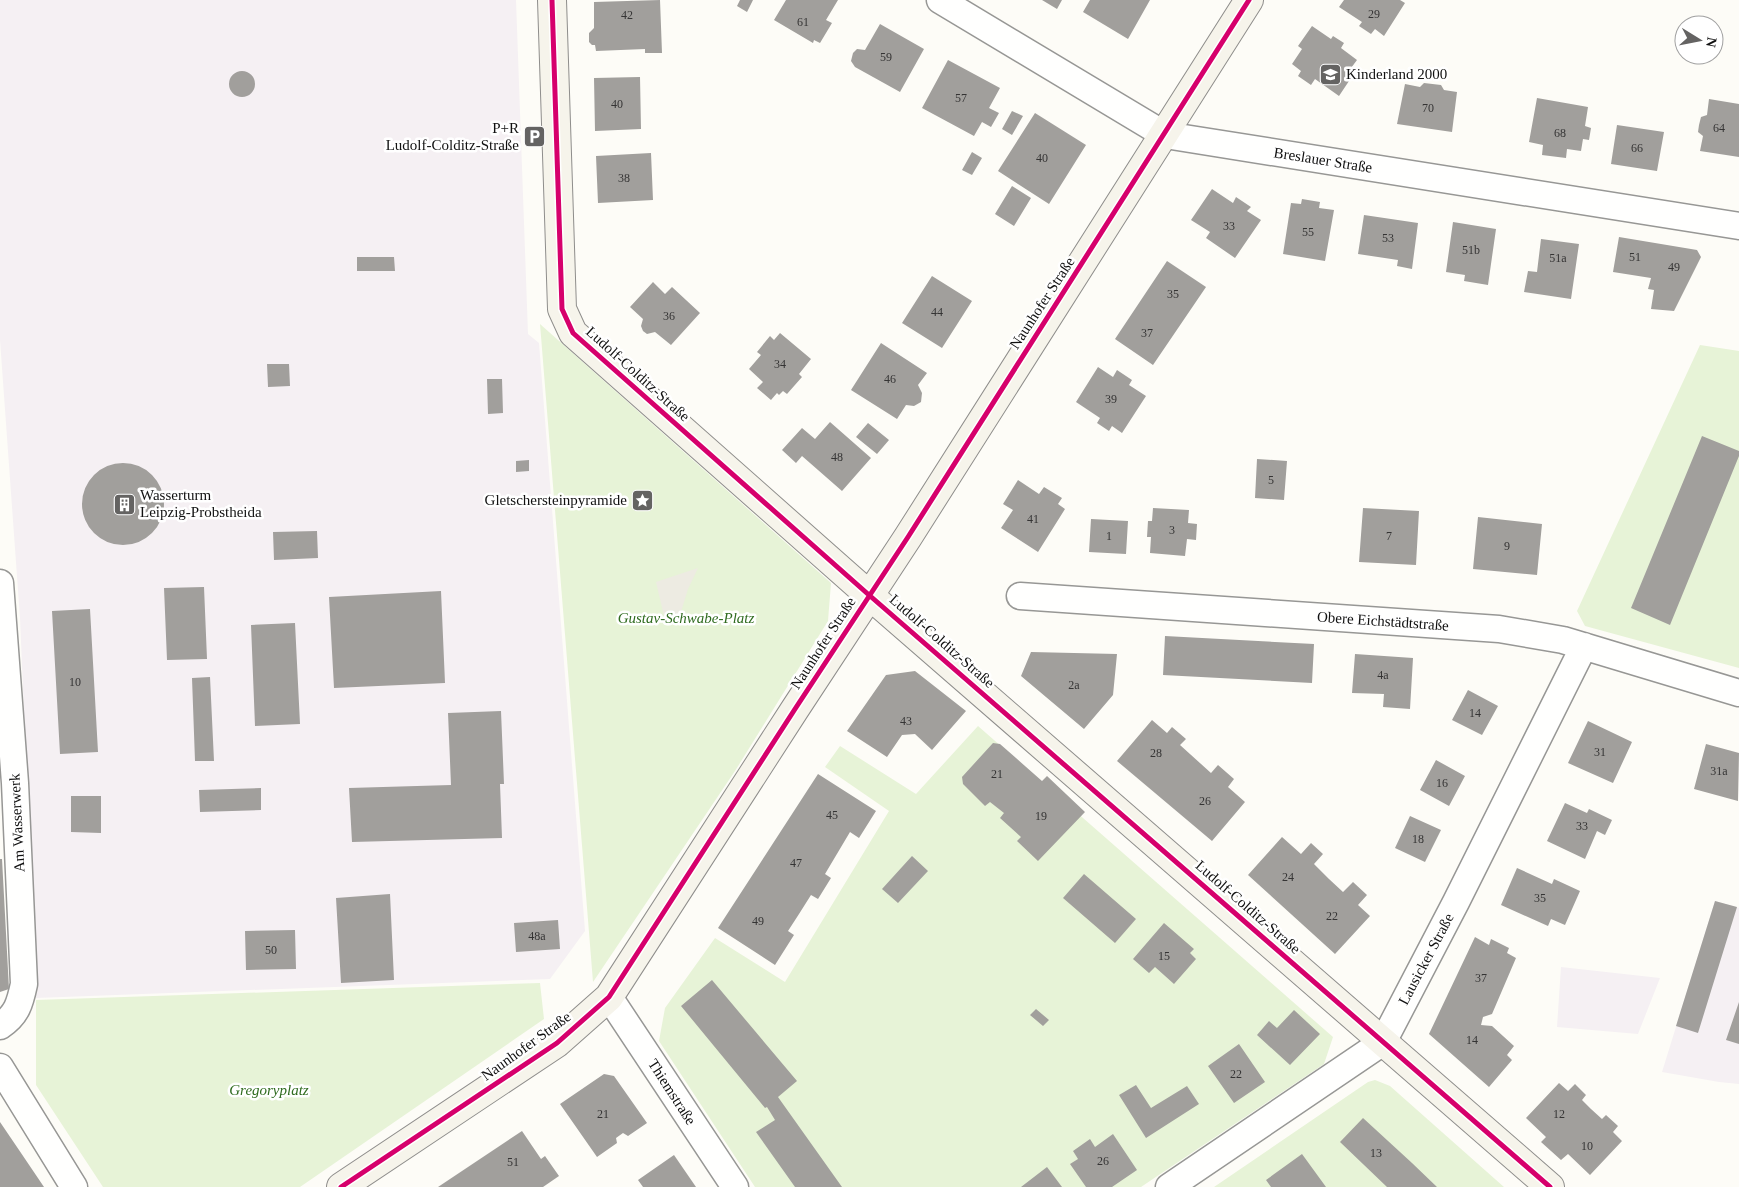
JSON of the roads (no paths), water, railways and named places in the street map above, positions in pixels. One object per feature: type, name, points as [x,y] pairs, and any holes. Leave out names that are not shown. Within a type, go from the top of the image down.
[{"type":"street","name":"Ludolf-Colditz-Straße","points":[[552,0],[562,309],[573,333],[869,595],[1550,1187]]},
{"type":"street","name":"Breslauer Straße","points":[[940,0],[1165,135],[1739,226]]},
{"type":"street","name":"Naunhofer Straße","points":[[341,1187],[557,1043],[609,998],[1250,0]]},
{"type":"street","name":"Am Wasserwerk","points":[[0,582],[15,783],[24,984],[19,1006],[6,1022],[0,1026]]},
{"type":"street","name":"Obere Eichstädtstraße","points":[[1020,596],[1499,629],[1563,640],[1739,693]]},
{"type":"street","name":"Lausicker Straße","points":[[1169,1187],[1383,1042],[1456,902],[1584,646]]},
{"type":"street","name":"Thiemstraße","points":[[609,998],[735,1187]]},
{"type":"street","points":[[0,1067],[74,1187]]},
{"type":"place","name":"Kinderland 2000","points":[[1330,74]]},
{"type":"place","name":"P+R Ludolf-Colditz-Straße","points":[[535,137]]},
{"type":"place","name":"Gletschersteinpyramide","points":[[643,500]]},
{"type":"place","name":"Wasserturm Leipzig-Probstheida","points":[[124,504]]},
{"type":"park label","name":"Gustav-Schwabe-Platz","points":[[686,618]]},
{"type":"park label","name":"Gregoryplatz","points":[[269,1090]]}]
